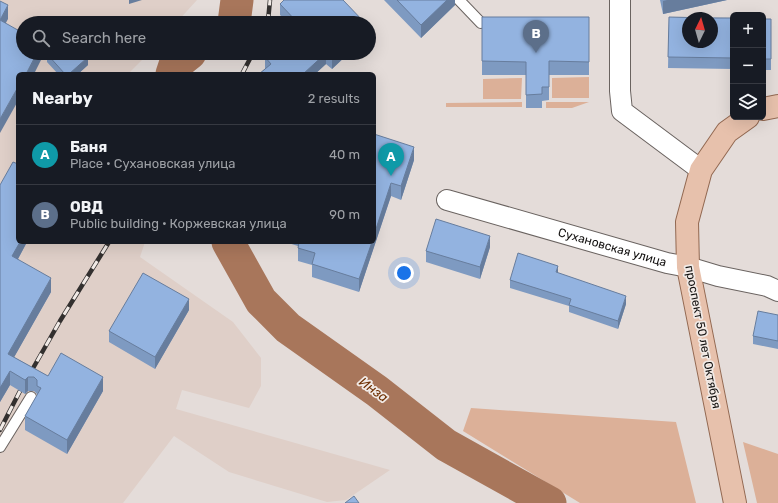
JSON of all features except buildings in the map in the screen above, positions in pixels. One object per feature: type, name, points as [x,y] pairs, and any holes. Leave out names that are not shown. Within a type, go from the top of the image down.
[{"type":"main road","points":[[766,108],[778,106]]},
{"type":"main road","name":"проспект 50 лет Октября","points":[[735,503],[688,266],[687,222],[701,170],[727,132],[744,120]]},
{"type":"street","points":[[620,0],[620,91],[622,111],[701,170]]},
{"type":"street","name":"Сухановская улица","points":[[447,200],[667,262],[688,266],[718,276],[766,286],[778,291]]},
{"type":"lane","points":[[459,0],[481,23]]},
{"type":"lane","points":[[0,447],[31,397]]},
{"type":"shaded area","points":[[0,0],[197,0],[182,16],[16,16],[16,60],[142,60],[130,72],[16,72],[16,244],[144,244],[140,257],[233,322],[261,358],[261,386],[249,408],[182,390],[176,409],[390,470],[346,500],[327,502],[229,472],[174,436],[123,503],[0,503]]},
{"type":"shaded area","points":[[589,77],[589,98],[552,98],[552,78]]},
{"type":"shaded area","points":[[522,78],[521,99],[483,99],[483,79]]},
{"type":"shaded area","points":[[522,102],[522,107],[446,107],[446,103]]},
{"type":"shaded area","points":[[546,102],[589,102],[572,108],[546,108]]},
{"type":"shaded area","points":[[471,408],[676,422],[696,503],[580,503],[463,431]]},
{"type":"shaded area","points":[[743,442],[778,454],[778,503],[757,503]]},
{"type":"waterway","name":"Инза","points":[[235,16],[237,0]]},
{"type":"waterway","name":"Инза","points":[[173,72],[175,65],[181,60]]},
{"type":"waterway","name":"Инза","points":[[229,244],[261,301],[288,328],[377,391],[446,445],[550,503]]},
{"type":"railway","points":[[268,16],[270,0]]},
{"type":"railway","points":[[243,72],[249,60]]},
{"type":"railway","points":[[28,377],[60,321],[108,244]]},
{"type":"railway","points":[[0,430],[20,391]]},
{"type":"place","name":"ОВД","points":[[536,53]]},
{"type":"place","name":"Баня","points":[[391,176]]}]
